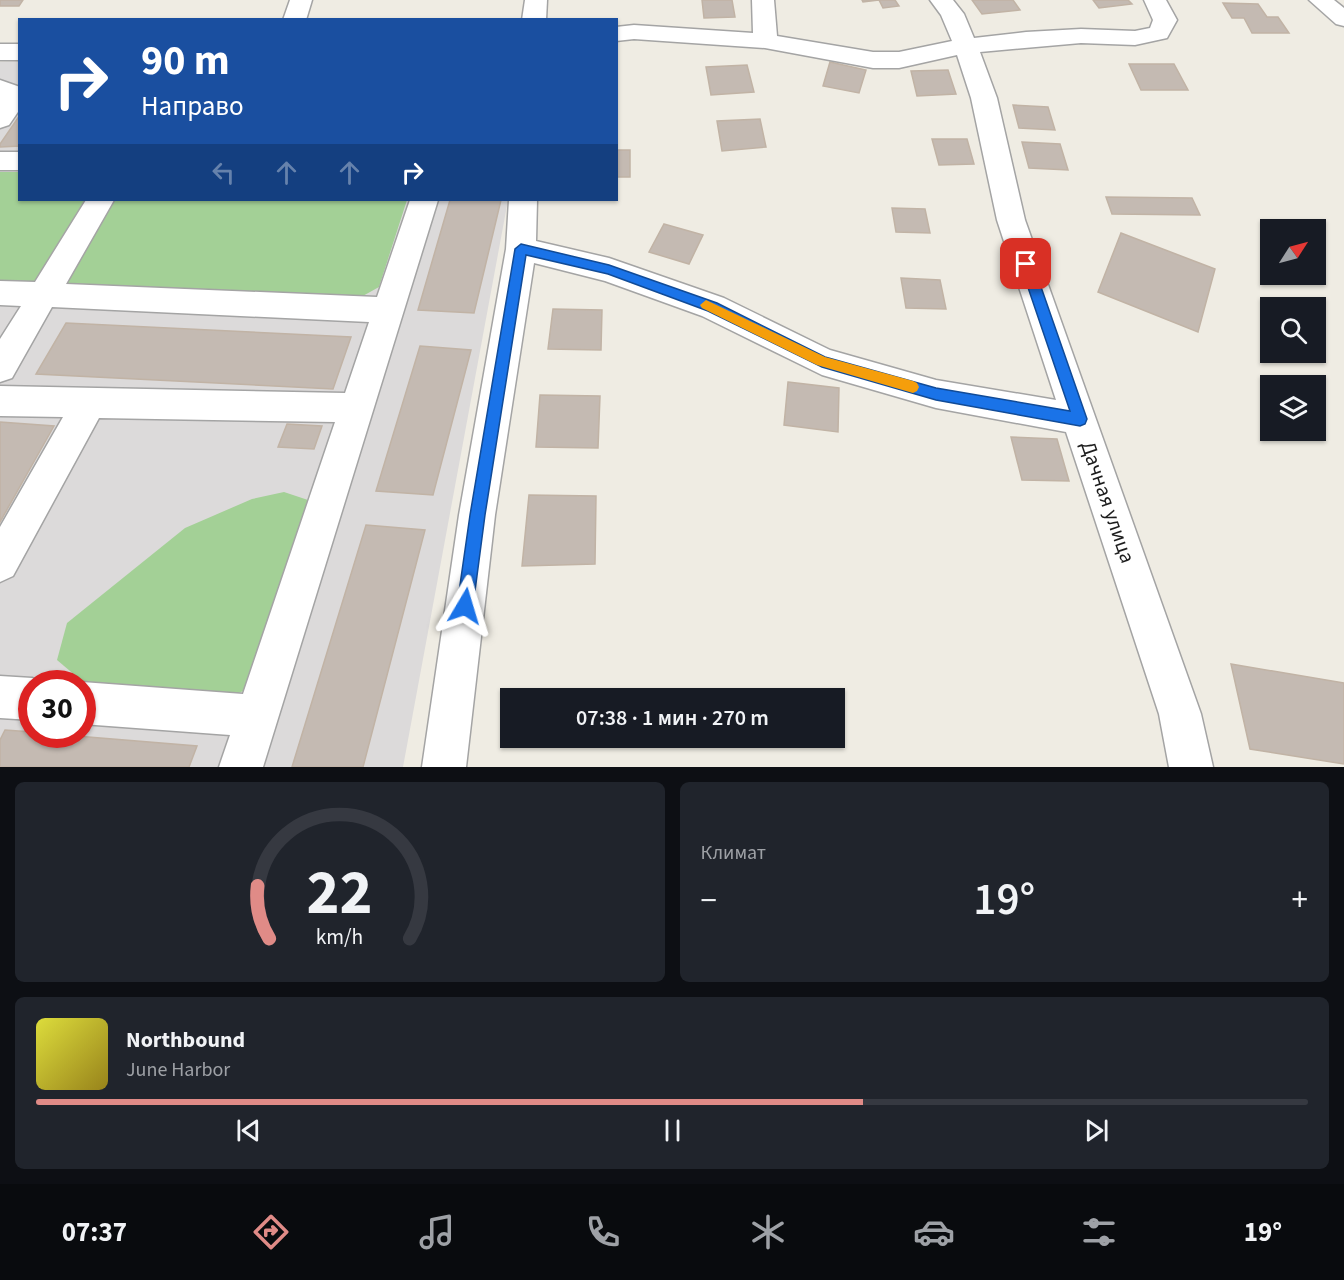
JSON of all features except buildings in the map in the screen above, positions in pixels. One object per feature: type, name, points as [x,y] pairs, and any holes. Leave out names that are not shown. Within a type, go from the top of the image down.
[{"type":"street","points":[[295,18],[302,0]]},
{"type":"street","points":[[534,18],[536,0]]},
{"type":"street","points":[[763,0],[765,41]]},
{"type":"street","name":"Дачная улица","points":[[941,0],[952,14],[984,98],[1011,220],[1179,714],[1191,767]]},
{"type":"street","points":[[618,34],[634,32],[765,41],[802,45],[873,60],[899,60],[966,46],[1059,37],[1135,38],[1159,33],[1165,21],[1155,0]]},
{"type":"street","points":[[1320,0],[1344,19]]},
{"type":"street","points":[[0,52],[18,52]]},
{"type":"street","points":[[0,161],[18,161]]},
{"type":"street","points":[[0,368],[99,201]]},
{"type":"street","points":[[240,767],[424,201]]},
{"type":"street","points":[[444,767],[477,515],[521,249],[524,201]]},
{"type":"street","points":[[521,249],[609,270],[713,307],[822,361],[936,394],[1080,419]]},
{"type":"street","points":[[0,293],[387,310]]},
{"type":"street","points":[[0,401],[356,408]]},
{"type":"street","points":[[0,563],[89,403]]},
{"type":"street","points":[[0,697],[18,698]]},
{"type":"street","points":[[96,704],[257,716]]},
{"type":"shaded area","points":[[18,61],[18,201],[508,201],[403,767],[0,767],[0,62]]},
{"type":"green space","points":[[0,172],[18,172],[18,201],[407,201],[379,287],[361,297],[0,281]]},
{"type":"green space","points":[[284,492],[311,501],[245,690],[229,698],[96,683],[96,670],[69,670],[57,660],[67,623],[185,528],[252,499]]},
{"type":"slow traffic","points":[[706,305],[822,361],[913,387]]},
{"type":"route","points":[[465,606],[477,515],[521,249],[609,270],[713,307],[822,361],[936,394],[1080,419],[1026,264]]}]
